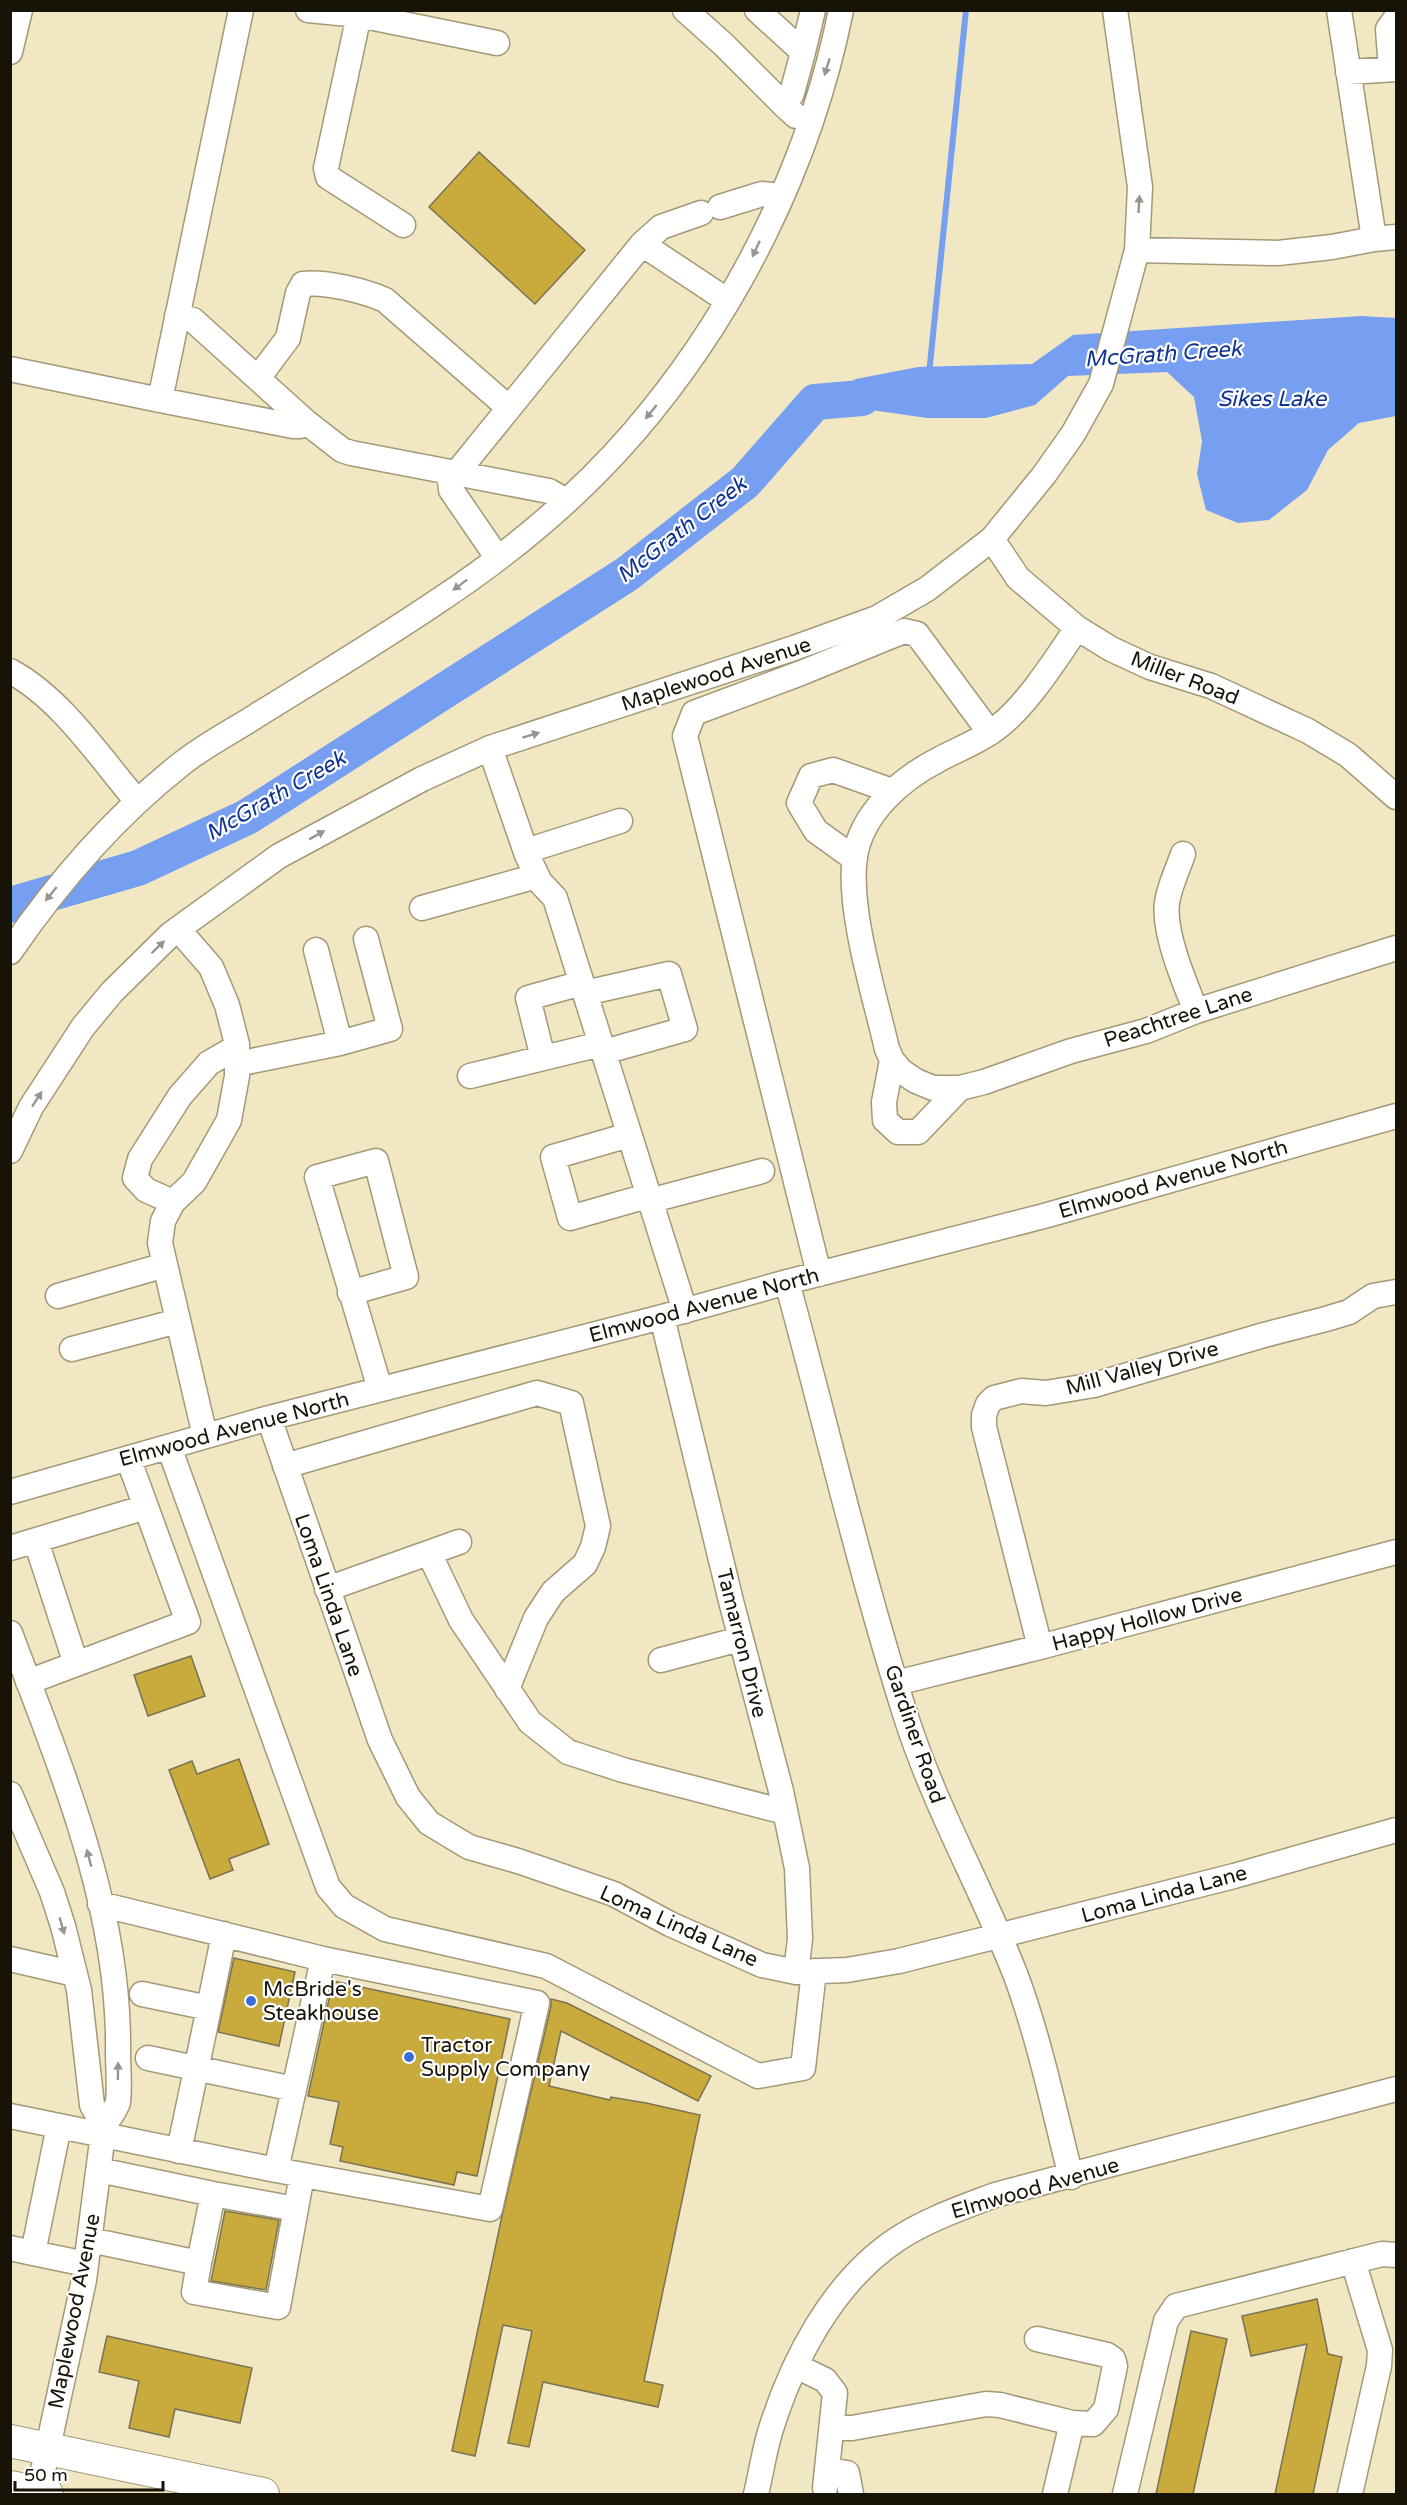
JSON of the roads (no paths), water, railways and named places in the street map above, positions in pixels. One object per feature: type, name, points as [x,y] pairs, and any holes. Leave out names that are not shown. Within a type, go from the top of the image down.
[{"type":"main road","points":[[10,2441],[263,2494]]},
{"type":"street","points":[[10,52],[20,10]]},
{"type":"street","points":[[160,400],[241,10]]},
{"type":"street","points":[[308,10],[359,13],[497,43]]},
{"type":"street","points":[[685,10],[809,126]]},
{"type":"street","points":[[757,10],[803,52]]},
{"type":"street","points":[[785,106],[792,93],[813,10]]},
{"type":"street","points":[[10,952],[74,866],[137,801],[182,763],[439,601],[497,558],[566,501],[648,416],[695,353],[742,278],[781,196],[809,126],[834,44],[841,10]]},
{"type":"street","name":"Maplewood Avenue","points":[[10,1151],[31,1107],[83,1027],[112,992],[178,929],[279,856],[422,779],[490,748],[783,652],[878,618],[927,589],[992,539],[1044,475],[1073,434],[1101,384],[1137,250],[1140,187],[1115,10]]},
{"type":"street","points":[[1137,250],[1278,253],[1385,238],[1348,72],[1340,10]]},
{"type":"street","points":[[1348,72],[1394,69],[1388,29],[1396,18],[1395,10]]},
{"type":"street","points":[[359,13],[326,168],[328,177],[403,225]]},
{"type":"street","points":[[497,558],[452,490],[450,481],[455,474],[642,244],[661,227],[762,194],[781,196]]},
{"type":"street","points":[[642,244],[728,301]]},
{"type":"street","points":[[258,378],[288,338],[298,293],[303,285],[314,283],[373,294],[386,300],[509,408]]},
{"type":"street","points":[[177,316],[193,320],[306,422],[342,450],[549,491],[566,501]]},
{"type":"street","points":[[10,369],[293,426],[306,422]]},
{"type":"street","name":"Miller Road","points":[[992,539],[1018,578],[1077,628],[1111,649],[1150,667],[1210,686],[1308,731],[1348,755],[1396,797]]},
{"type":"street","name":"Peachtree Lane","points":[[1077,628],[1037,685],[1000,726],[936,760],[892,791],[876,809],[858,843],[855,859],[855,898],[859,924],[887,1049],[901,1071],[933,1088],[960,1088],[984,1082],[1071,1051],[1146,1031],[1196,1011],[1396,948]]},
{"type":"street","points":[[819,1274],[685,736],[694,713],[801,674],[904,631],[917,634],[990,733]]},
{"type":"street","points":[[10,671],[26,679],[60,710],[137,801]]},
{"type":"street","name":"Tamarron Drive","points":[[169,1447],[328,1887],[344,1906],[385,1929],[546,1966],[758,2076],[803,2068],[805,1972],[800,1940],[797,1868],[786,1812],[740,1639],[648,1199],[555,898],[537,876],[526,851],[490,748]]},
{"type":"street","points":[[855,859],[816,831],[799,803],[811,776],[833,770],[892,791]]},
{"type":"street","points":[[526,851],[620,821]]},
{"type":"street","points":[[1183,854],[1167,902],[1167,921],[1182,979],[1196,1011]]},
{"type":"street","points":[[422,908],[537,876]]},
{"type":"street","points":[[178,929],[211,967],[227,1005],[237,1056],[229,1120],[194,1182],[173,1202],[163,1221],[160,1243],[206,1436]]},
{"type":"street","points":[[173,1202],[146,1190],[135,1178],[140,1159],[180,1096],[209,1063],[237,1056],[340,1043],[390,1029],[366,939]]},
{"type":"street","points":[[316,950],[340,1043]]},
{"type":"street","points":[[470,1076],[543,1058],[602,1048],[685,1029],[669,974],[528,998],[543,1058]]},
{"type":"street","name":"Peachtree Lane","points":[[892,1059],[884,1102],[885,1120],[898,1132],[918,1132],[960,1088]]},
{"type":"street","name":"Elmwood Avenue North","points":[[10,1492],[269,1418],[1044,1216],[1396,1116]]},
{"type":"street","points":[[630,1135],[553,1157],[570,1218],[762,1171]]},
{"type":"street","points":[[350,1293],[406,1277],[376,1161],[317,1177],[350,1293],[380,1389]]},
{"type":"street","points":[[58,1296],[165,1265]]},
{"type":"street","name":"Gardiner Road","points":[[787,1282],[907,1720],[940,1808],[999,1936],[1034,2031],[1071,2177]]},
{"type":"street","name":"Mill Valley Drive","points":[[1040,1647],[984,1426],[984,1415],[988,1404],[994,1398],[1021,1391],[1046,1393],[1094,1385],[1326,1319],[1348,1312],[1373,1296],[1396,1292]]},
{"type":"street","points":[[72,1348],[178,1321]]},
{"type":"street","points":[[285,1466],[537,1393],[570,1403],[598,1526],[593,1547],[585,1564],[553,1592],[536,1618],[507,1689]]},
{"type":"street","name":"Loma Linda Lane","points":[[269,1418],[380,1740],[408,1797],[429,1823],[469,1847],[614,1894],[733,1954],[762,1965],[805,1972],[857,1968],[999,1936],[1396,1830]]},
{"type":"street","points":[[28,1682],[188,1622],[128,1458]]},
{"type":"street","points":[[10,1548],[146,1507]]},
{"type":"street","points":[[36,1541],[76,1664]]},
{"type":"street","points":[[327,1588],[459,1542]]},
{"type":"street","name":"Happy Hollow Drive","points":[[896,1683],[1396,1552]]},
{"type":"street","points":[[429,1553],[460,1620],[530,1722],[568,1752],[623,1770],[786,1812]]},
{"type":"street","name":"Maplewood Avenue","points":[[10,1633],[77,1813],[100,1904],[111,1959],[119,2021],[118,2104],[104,2131],[86,2264],[47,2449],[33,2492]]},
{"type":"street","points":[[662,1660],[740,1639]]},
{"type":"street","points":[[10,1794],[52,1892],[75,1974],[79,1990],[92,2105],[104,2131]]},
{"type":"street","points":[[10,2116],[59,2126],[104,2131],[179,2151],[490,2209],[537,2003],[323,1959],[100,1904]]},
{"type":"street","points":[[179,2151],[225,1935]]},
{"type":"street","points":[[10,1959],[75,1974]]},
{"type":"street","points":[[276,2170],[323,1959]]},
{"type":"street","points":[[142,1994],[209,2008]]},
{"type":"street","points":[[148,2058],[294,2089]]},
{"type":"street","name":"Elmwood Avenue","points":[[756,2494],[770,2433],[804,2348],[833,2302],[857,2274],[895,2241],[938,2216],[986,2199],[1396,2090]]},
{"type":"street","points":[[59,2126],[22,2251],[86,2264]]},
{"type":"street","points":[[99,2170],[296,2209]]},
{"type":"street","points":[[213,2194],[194,2292],[278,2307],[302,2175]]},
{"type":"street","points":[[90,2240],[199,2263]]},
{"type":"street","points":[[1125,2494],[1166,2321],[1176,2306],[1382,2253],[1396,2255]]},
{"type":"street","points":[[1350,2494],[1379,2366],[1380,2350],[1353,2261]]},
{"type":"street","points":[[832,2428],[852,2428],[986,2404],[1000,2405],[1072,2423],[1093,2424],[1106,2409],[1115,2366],[1113,2359],[1107,2355],[1037,2339]]},
{"type":"street","points":[[796,2366],[825,2380],[835,2393],[826,2479],[847,2473],[851,2494]]},
{"type":"street","points":[[1055,2494],[1072,2423]]},
{"type":"water","name":"Sikes Lake","points":[[1361,316],[1396,318],[1396,416],[1359,423],[1328,450],[1307,490],[1269,520],[1238,523],[1206,510],[1197,474],[1202,441],[1194,397],[1167,372],[1068,376],[1035,405],[986,418],[927,418],[815,402],[856,379],[918,367],[1032,364],[1073,335]]},
{"type":"waterway","points":[[929,374],[966,10]]},
{"type":"waterway","name":"McGrath Creek","points":[[10,905],[138,868],[247,817],[627,574],[745,482],[815,402],[862,398]]},
{"type":"place","name":"McBride's Steakhouse","points":[[251,2001]]},
{"type":"place","name":"Tractor Supply Company","points":[[409,2057]]}]
